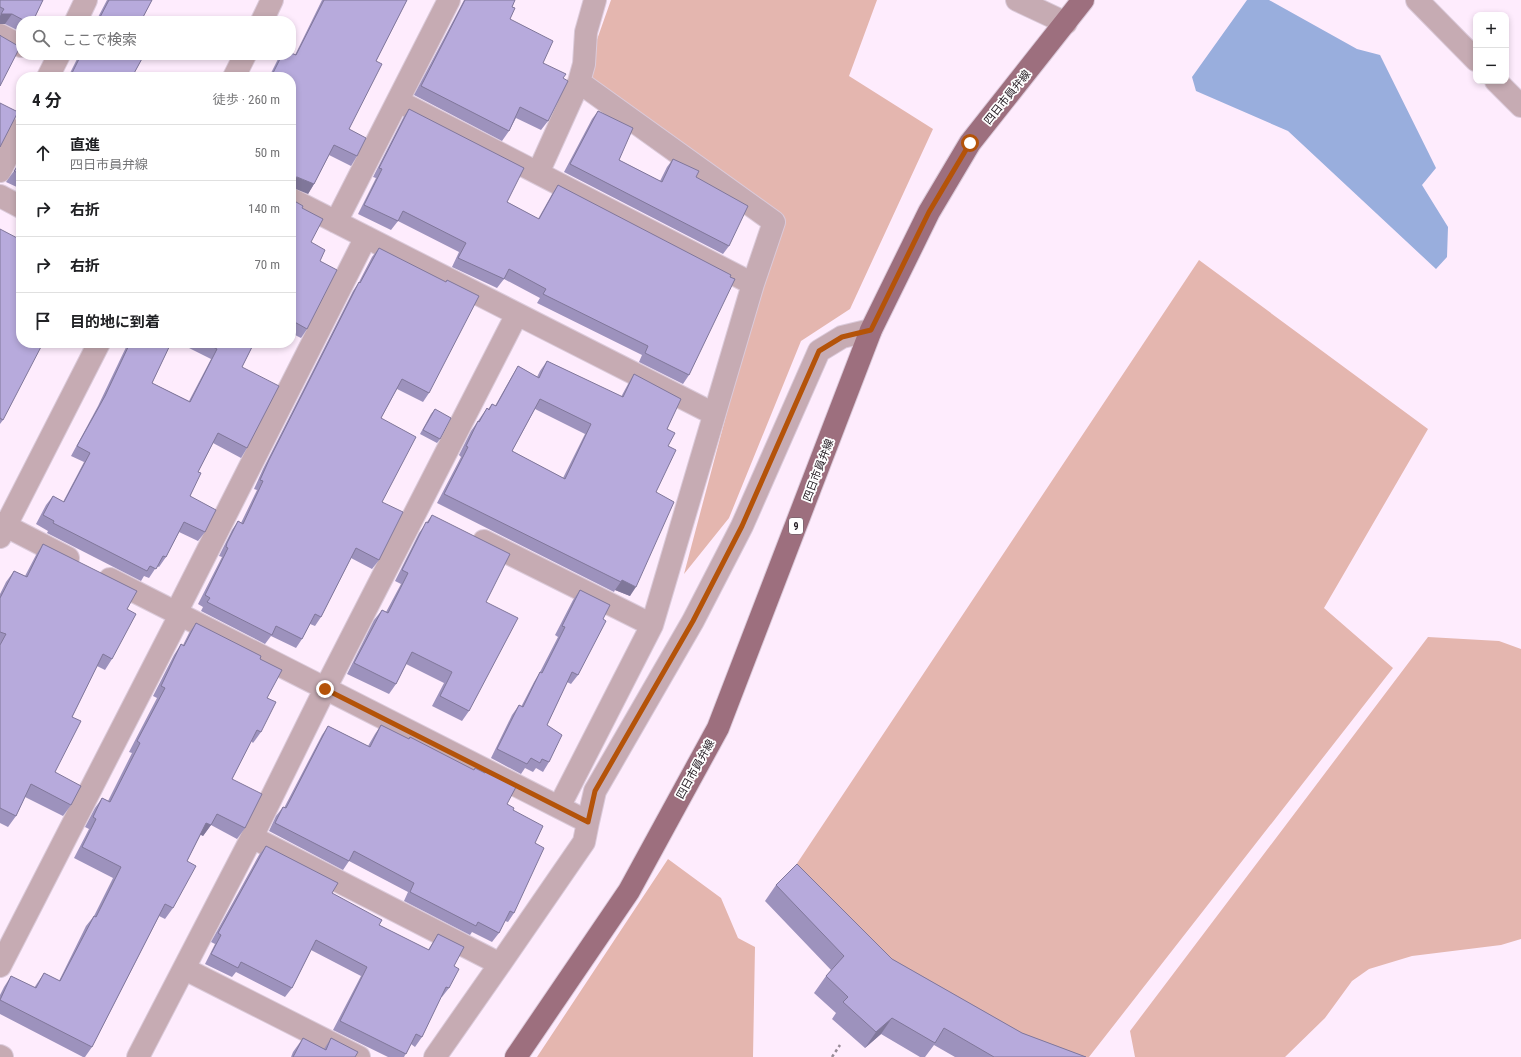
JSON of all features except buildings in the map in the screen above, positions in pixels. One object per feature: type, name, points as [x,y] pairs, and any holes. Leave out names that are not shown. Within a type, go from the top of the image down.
[{"type":"main road","name":"四日市員弁線","points":[[516,1057],[629,891],[718,728],[871,330],[929,212],[970,143],[1083,0]]},
{"type":"street","points":[[78,16],[86,0]]},
{"type":"street","points":[[336,222],[449,0]]},
{"type":"street","points":[[538,173],[579,82],[584,64],[586,32],[595,0]]},
{"type":"street","points":[[1017,0],[1066,23]]},
{"type":"street","points":[[1417,0],[1473,57]]},
{"type":"street","points":[[0,35],[16,43]]},
{"type":"street","points":[[236,72],[242,60]]},
{"type":"street","points":[[559,808],[652,626],[753,284],[774,222],[579,82]]},
{"type":"street","points":[[1499,84],[1521,106]]},
{"type":"street","points":[[398,101],[753,284]]},
{"type":"street","points":[[0,171],[16,139]]},
{"type":"street","points":[[0,196],[16,204]]},
{"type":"street","points":[[296,202],[714,414]]},
{"type":"street","points":[[0,966],[366,237]]},
{"type":"street","points":[[138,1057],[252,838],[325,689],[425,511],[517,314]]},
{"type":"street","points":[[435,1057],[584,842],[595,791],[693,621],[742,526],[819,351],[842,337],[871,330]]},
{"type":"street","points":[[96,348],[2,529],[87,568],[588,822]]},
{"type":"street","points":[[468,533],[652,626]]},
{"type":"street","points":[[252,838],[500,964]]},
{"type":"street","points":[[185,969],[359,1057]]},
{"type":"path","points":[[832,1057],[840,1045]]},
{"type":"shaded area","points":[[611,0],[877,0],[849,76],[933,129],[850,309],[801,341],[729,518],[684,574],[778,220],[582,82]]},
{"type":"shaded area","points":[[1199,260],[1428,429],[1324,608],[1393,668],[1089,1057],[1032,1057],[1011,1049],[786,880]]},
{"type":"shaded area","points":[[1428,637],[1499,641],[1521,649],[1521,939],[1501,945],[1412,956],[1369,969],[1352,981],[1325,1018],[1285,1057],[1135,1057],[1130,1031]]},
{"type":"shaded area","points":[[668,859],[721,898],[738,938],[755,947],[753,1057],[537,1057]]},
{"type":"water","points":[[1247,0],[1269,0],[1357,49],[1380,55],[1436,168],[1422,185],[1448,227],[1447,257],[1436,269],[1288,131],[1196,91],[1192,77]]},
{"type":"route","points":[[325,689],[588,822],[595,791],[693,621],[742,526],[819,351],[842,337],[871,330],[903,262],[929,212],[970,143]]}]
